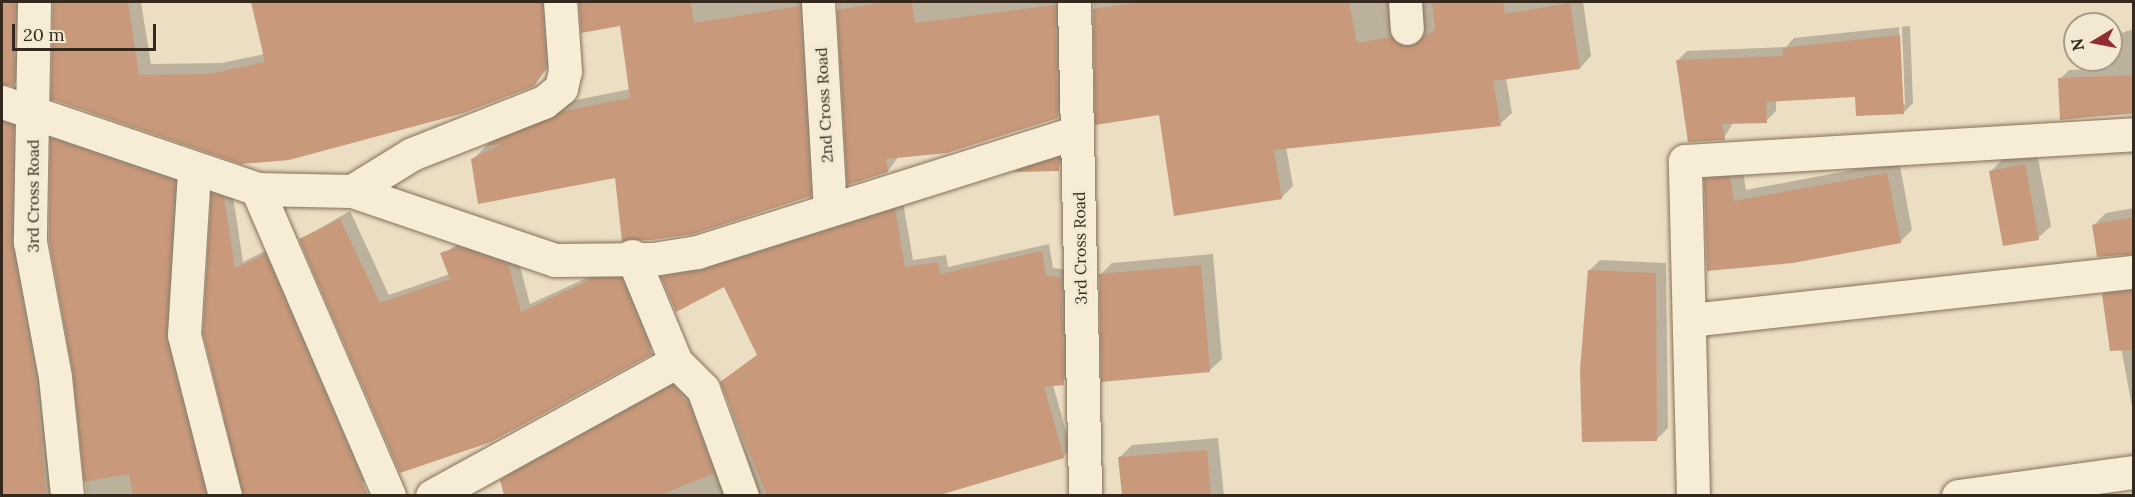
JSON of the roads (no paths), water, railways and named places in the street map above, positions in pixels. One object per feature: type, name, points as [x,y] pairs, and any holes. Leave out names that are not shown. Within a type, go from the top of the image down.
[{"type":"street","name":"3rd Cross Road","points":[[34,2],[34,112],[30,242],[55,377],[67,495]]},
{"type":"street","points":[[352,191],[412,154],[544,102],[561,88],[565,71],[560,2]]},
{"type":"street","name":"2nd Cross Road","points":[[818,2],[830,208]]},
{"type":"street","name":"3rd Cross Road","points":[[1074,2],[1077,132],[1078,494]]},
{"type":"street","points":[[2,102],[194,171],[257,189],[352,191],[555,260],[697,252],[830,208],[1077,132]]},
{"type":"street","points":[[1693,495],[1685,161],[2133,134]]},
{"type":"street","points":[[194,171],[184,335],[225,495]]},
{"type":"street","points":[[257,189],[389,495]]},
{"type":"street","points":[[632,256],[676,362],[703,390],[742,495]]},
{"type":"street","points":[[1689,320],[2133,272]]},
{"type":"street","points":[[432,495],[676,362]]},
{"type":"street","points":[[1958,495],[2133,472]]}]
